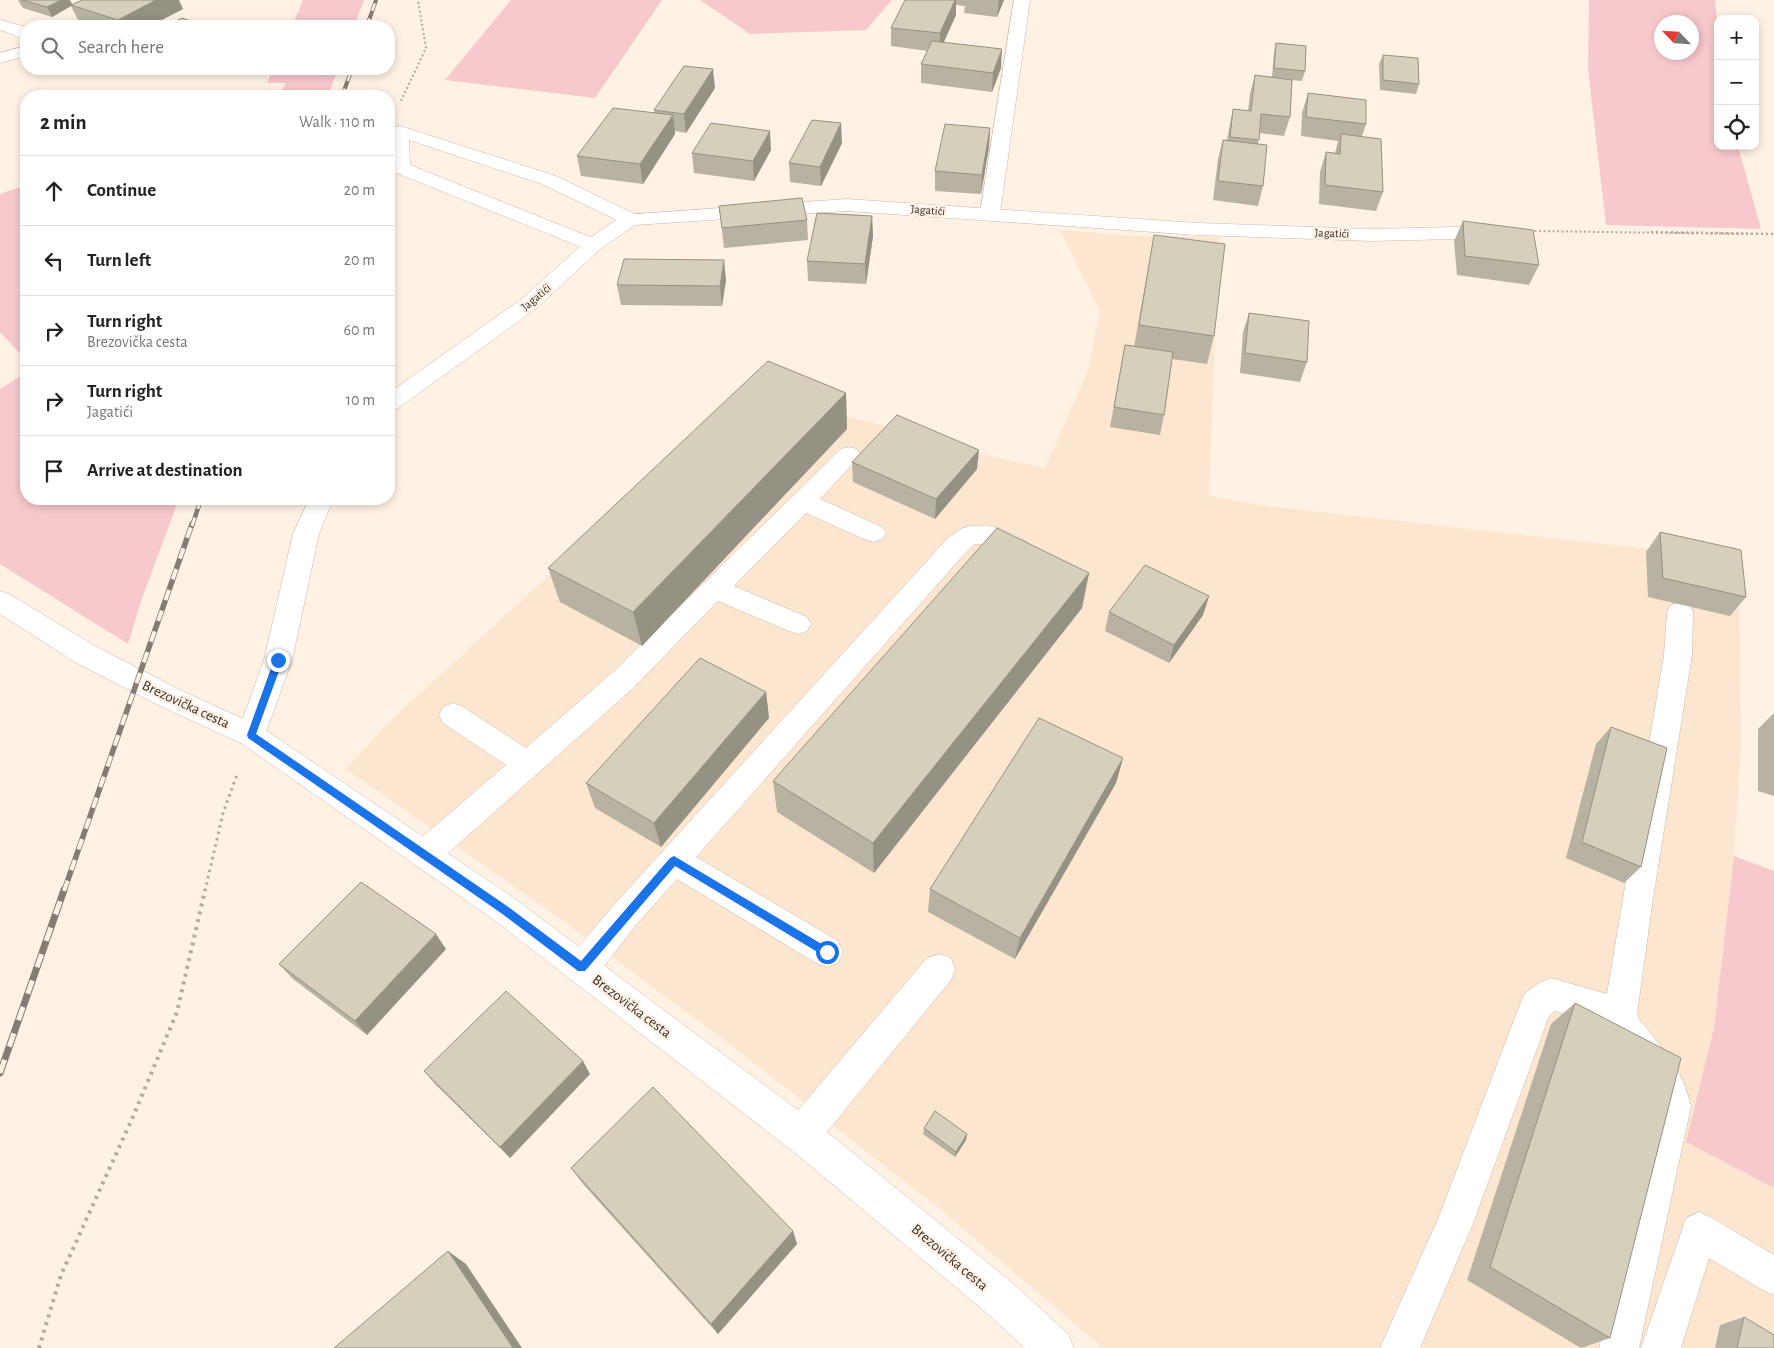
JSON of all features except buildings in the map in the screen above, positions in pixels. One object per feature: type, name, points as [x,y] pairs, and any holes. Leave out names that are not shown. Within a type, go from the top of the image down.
[{"type":"street","points":[[990,214],[1022,0]]},
{"type":"street","points":[[0,25],[20,30]]},
{"type":"street","points":[[0,58],[20,53]]},
{"type":"street","points":[[593,245],[401,168],[400,131],[549,180],[630,219]]},
{"type":"street","name":"Jagatići","points":[[395,400],[530,303],[593,245],[630,219],[847,205],[1197,229],[1362,235],[1529,231]]},
{"type":"street","points":[[424,855],[622,681],[850,455]]},
{"type":"street","points":[[803,501],[873,533]]},
{"type":"street","points":[[251,735],[278,660],[306,534],[318,505]]},
{"type":"street","points":[[582,968],[674,860],[956,545],[970,535],[990,536],[1049,562]]},
{"type":"street","points":[[715,589],[798,624]]},
{"type":"street","name":"Brezovička cesta","points":[[0,601],[85,654],[170,698],[251,735],[504,910],[802,1135],[1002,1300],[1054,1348]]},
{"type":"street","points":[[1619,1348],[1674,1106],[1670,1090],[1661,1073],[1628,1033],[1620,1016],[1678,655],[1680,612]]},
{"type":"street","points":[[453,715],[528,765]]},
{"type":"street","points":[[674,860],[827,952]]},
{"type":"street","points":[[802,1135],[939,969]]},
{"type":"street","points":[[1400,1348],[1454,1226],[1536,1005],[1551,994],[1591,1004],[1620,1016]]},
{"type":"street","points":[[1661,1348],[1700,1231],[1774,1276]]},
{"type":"path","points":[[400,131],[399,105],[426,48],[418,0]]},
{"type":"path","points":[[1529,231],[1774,234]]},
{"type":"path","points":[[39,1348],[61,1275],[132,1119],[177,1012],[223,813],[251,735]]},
{"type":"shaded area","points":[[303,0],[364,0],[356,20],[295,20]]},
{"type":"shaded area","points":[[511,0],[662,0],[595,98],[445,80]]},
{"type":"shaded area","points":[[700,0],[892,0],[866,30],[750,34]]},
{"type":"shaded area","points":[[1589,0],[1715,0],[1717,15],[1714,15],[1714,150],[1739,150],[1761,229],[1606,225],[1588,69]]},
{"type":"shaded area","points":[[270,75],[336,75],[330,90],[282,90],[286,83],[267,83]]},
{"type":"shaded area","points":[[20,187],[20,354],[0,332],[0,194]]},
{"type":"shaded area","points":[[1060,230],[1136,236],[1219,237],[1209,496],[1266,506],[1739,559],[1741,746],[1734,856],[1714,1028],[1686,1142],[1774,1188],[1774,1348],[1103,1348],[942,1211],[730,1044],[562,920],[346,769],[387,724],[752,389],[998,458],[1045,468],[1088,371],[1100,311]]},
{"type":"shaded area","points":[[20,377],[20,505],[177,505],[141,601],[128,644],[0,564],[0,389]]},
{"type":"shaded area","points":[[1734,856],[1774,871],[1774,1188],[1686,1142],[1714,1028]]},
{"type":"railway","points":[[369,20],[376,0]]},
{"type":"railway","points":[[344,90],[350,75]]},
{"type":"railway","points":[[192,526],[199,505]]},
{"type":"railway","points":[[64,891],[192,524]]},
{"type":"railway","points":[[0,1073],[64,890]]},
{"type":"route","points":[[278,660],[251,735],[504,910],[582,968],[624,916],[674,860],[827,952]]}]
